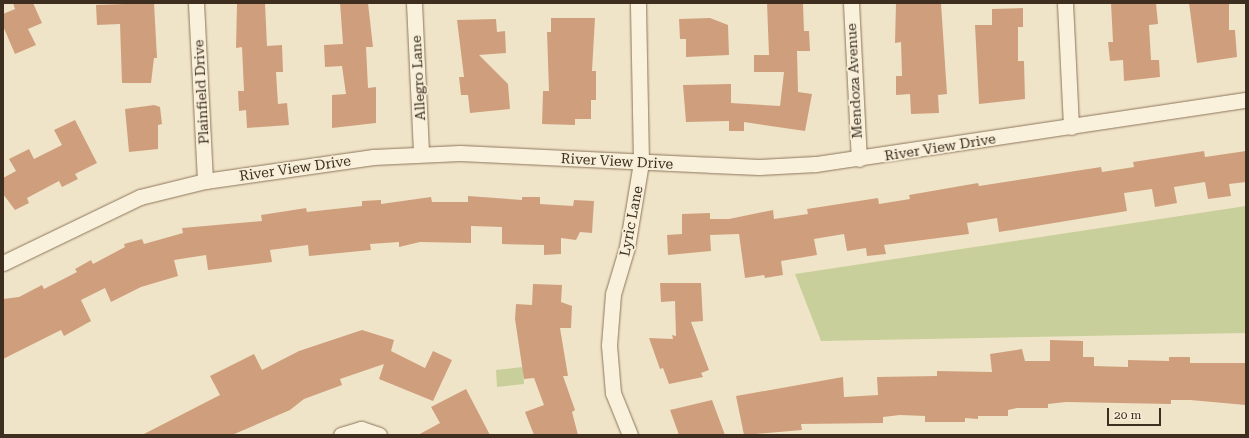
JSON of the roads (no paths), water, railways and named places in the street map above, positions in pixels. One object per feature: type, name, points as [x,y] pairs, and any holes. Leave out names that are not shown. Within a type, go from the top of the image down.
[{"type":"street","name":"Plainfield Drive","points":[[196,3],[205,181]]},
{"type":"street","name":"Allegro Lane","points":[[414,3],[421,153]]},
{"type":"street","name":"Lyric Lane","points":[[630,435],[613,393],[609,344],[613,294],[627,247],[641,162],[638,3]]},
{"type":"street","name":"Mendoza Avenue","points":[[851,3],[859,159]]},
{"type":"street","points":[[1065,3],[1071,127]]},
{"type":"street","name":"River View Drive","points":[[3,263],[140,197],[205,181],[421,153],[759,167],[859,159],[1246,100]]},
{"type":"street","points":[[341,435],[361,429],[379,435]]}]
